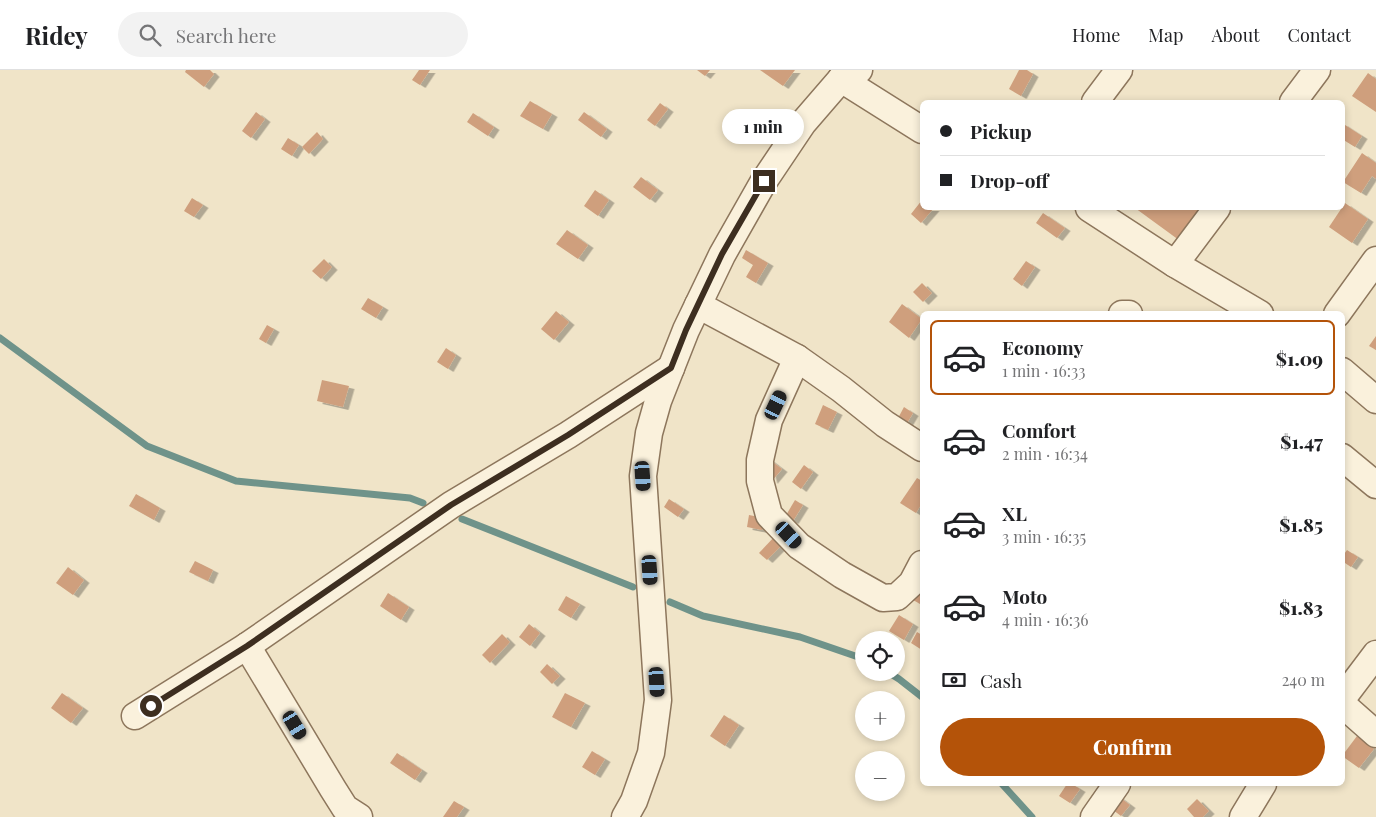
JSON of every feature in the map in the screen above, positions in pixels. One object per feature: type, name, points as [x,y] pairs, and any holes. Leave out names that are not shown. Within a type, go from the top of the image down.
[{"type":"street","points":[[1096,100],[1119,70]]},
{"type":"street","points":[[1294,100],[1317,70]]},
{"type":"street","points":[[625,817],[634,801],[651,753],[658,700],[643,476],[649,433],[658,401],[671,368],[722,254],[764,181],[803,123],[850,74],[920,128]]},
{"type":"street","points":[[1092,210],[1175,264],[1255,311]]},
{"type":"street","points":[[1175,264],[1216,210]]},
{"type":"street","points":[[1339,311],[1376,260]]},
{"type":"street","points":[[698,305],[797,358],[841,389],[885,424],[920,447]]},
{"type":"street","points":[[797,358],[769,420],[760,460],[760,482],[769,515],[799,546],[842,575],[883,598],[897,597],[912,582],[920,568]]},
{"type":"street","points":[[135,716],[247,646],[451,505],[568,435],[671,368]]},
{"type":"street","points":[[1345,373],[1376,400]]},
{"type":"street","points":[[1345,459],[1376,485]]},
{"type":"street","points":[[247,646],[345,808],[359,817]]},
{"type":"street","points":[[1345,695],[1376,654]]},
{"type":"street","points":[[1345,707],[1376,734]]},
{"type":"street","points":[[1094,817],[1116,786]]},
{"type":"street","points":[[1243,817],[1263,786]]},
{"type":"building","points":[[186,70],[210,70],[214,74],[204,87],[185,72]]},
{"type":"building","points":[[419,70],[430,70],[420,85],[412,80]]},
{"type":"building","points":[[697,70],[710,70],[705,76]]},
{"type":"building","points":[[760,70],[795,70],[783,86]]},
{"type":"building","points":[[1019,70],[1027,70],[1033,74],[1021,96],[1009,89]]},
{"type":"building","points":[[1368,73],[1376,79],[1376,112],[1352,96]]},
{"type":"building","points":[[530,101],[552,114],[543,129],[520,116]]},
{"type":"building","points":[[660,103],[668,109],[655,126],[647,120]]},
{"type":"building","points":[[256,112],[265,119],[251,138],[242,131]]},
{"type":"building","points":[[584,112],[607,129],[601,137],[578,120]]},
{"type":"building","points":[[473,113],[494,127],[488,136],[467,122]]},
{"type":"building","points":[[1345,125],[1362,136],[1355,147],[1345,141]]},
{"type":"building","points":[[317,132],[323,139],[309,154],[302,147]]},
{"type":"building","points":[[288,138],[299,145],[292,156],[281,149]]},
{"type":"building","points":[[1362,153],[1376,163],[1376,179],[1372,176],[1361,193],[1345,183],[1345,179]]},
{"type":"building","points":[[641,177],[658,190],[650,200],[633,187]]},
{"type":"building","points":[[595,190],[609,200],[598,216],[584,206]]},
{"type":"building","points":[[192,198],[203,205],[194,217],[184,211]]},
{"type":"building","points":[[920,203],[920,210],[932,210],[921,223],[911,214]]},
{"type":"building","points":[[1345,203],[1368,219],[1352,243],[1329,227],[1340,210],[1345,210]]},
{"type":"building","points":[[1138,210],[1203,210],[1183,243]]},
{"type":"building","points":[[1043,213],[1065,228],[1057,238],[1036,223]]},
{"type":"building","points":[[567,230],[588,245],[578,259],[556,244]]},
{"type":"building","points":[[746,250],[768,263],[756,283],[746,277],[753,265],[742,258]]},
{"type":"building","points":[[324,259],[332,267],[321,279],[312,271]]},
{"type":"building","points":[[1026,261],[1035,267],[1022,286],[1013,279]]},
{"type":"building","points":[[922,283],[932,293],[923,302],[913,292]]},
{"type":"building","points":[[368,298],[383,307],[376,318],[361,309]]},
{"type":"building","points":[[902,304],[920,318],[920,322],[909,338],[889,322]]},
{"type":"building","points":[[556,311],[569,322],[554,340],[541,329]]},
{"type":"building","points":[[267,325],[274,329],[266,343],[259,339]]},
{"type":"building","points":[[1376,336],[1376,350],[1369,346]]},
{"type":"building","points":[[446,348],[456,355],[448,369],[437,362]]},
{"type":"building","points":[[322,380],[349,386],[343,407],[317,401]]},
{"type":"building","points":[[823,405],[837,412],[828,430],[815,424]]},
{"type":"building","points":[[904,407],[913,413],[906,425],[897,420]]},
{"type":"building","points":[[765,456],[782,469],[772,481]]},
{"type":"building","points":[[804,465],[813,472],[801,489],[792,482]]},
{"type":"building","points":[[917,478],[920,480],[920,506],[916,513],[900,503]]},
{"type":"building","points":[[136,494],[160,508],[154,520],[129,506]]},
{"type":"building","points":[[669,499],[684,509],[678,517],[664,507]]},
{"type":"building","points":[[795,500],[803,505],[793,521],[785,517]]},
{"type":"building","points":[[749,515],[764,518],[762,530],[747,527]]},
{"type":"building","points":[[775,536],[783,544],[767,560],[759,553]]},
{"type":"building","points":[[1347,550],[1358,557],[1351,567],[1345,563],[1345,553]]},
{"type":"building","points":[[195,561],[213,570],[208,581],[189,572]]},
{"type":"building","points":[[68,567],[84,580],[73,595],[56,583]]},
{"type":"building","points":[[920,588],[920,604],[913,600]]},
{"type":"building","points":[[388,593],[409,607],[401,620],[380,606]]},
{"type":"building","points":[[566,596],[580,604],[571,618],[558,610]]},
{"type":"building","points":[[899,615],[913,624],[905,638],[905,631],[889,631]]},
{"type":"building","points":[[529,624],[540,633],[530,646],[519,637]]},
{"type":"building","points":[[917,632],[920,634],[920,649],[911,643]]},
{"type":"building","points":[[502,634],[510,642],[490,663],[482,655]]},
{"type":"building","points":[[547,664],[560,676],[552,684],[540,672]]},
{"type":"building","points":[[62,693],[83,708],[71,723],[51,708]]},
{"type":"building","points":[[565,693],[585,703],[571,727],[552,717]]},
{"type":"building","points":[[724,715],[739,725],[725,746],[710,736]]},
{"type":"building","points":[[1357,736],[1374,749],[1359,768],[1345,758],[1345,752]]},
{"type":"building","points":[[592,751],[605,759],[595,775],[582,767]]},
{"type":"building","points":[[397,753],[422,770],[415,780],[390,763]]},
{"type":"building","points":[[1066,786],[1075,786],[1080,789],[1070,803],[1059,796]]},
{"type":"building","points":[[1118,796],[1130,805],[1121,816],[1109,807]]},
{"type":"building","points":[[1197,799],[1209,811],[1203,817],[1194,817],[1187,809]]},
{"type":"building","points":[[454,801],[464,807],[457,817],[443,817]]},
{"type":"waterway","points":[[0,338],[147,446],[236,481],[410,498],[423,503]]},
{"type":"waterway","points":[[462,519],[633,587]]},
{"type":"waterway","points":[[670,602],[703,616],[800,637],[855,656]]},
{"type":"waterway","points":[[902,681],[920,695]]},
{"type":"waterway","points":[[1004,786],[1032,817]]},
{"type":"route","points":[[151,706],[247,646],[451,505],[568,435],[671,368],[686,330],[722,254],[764,181]]}]
